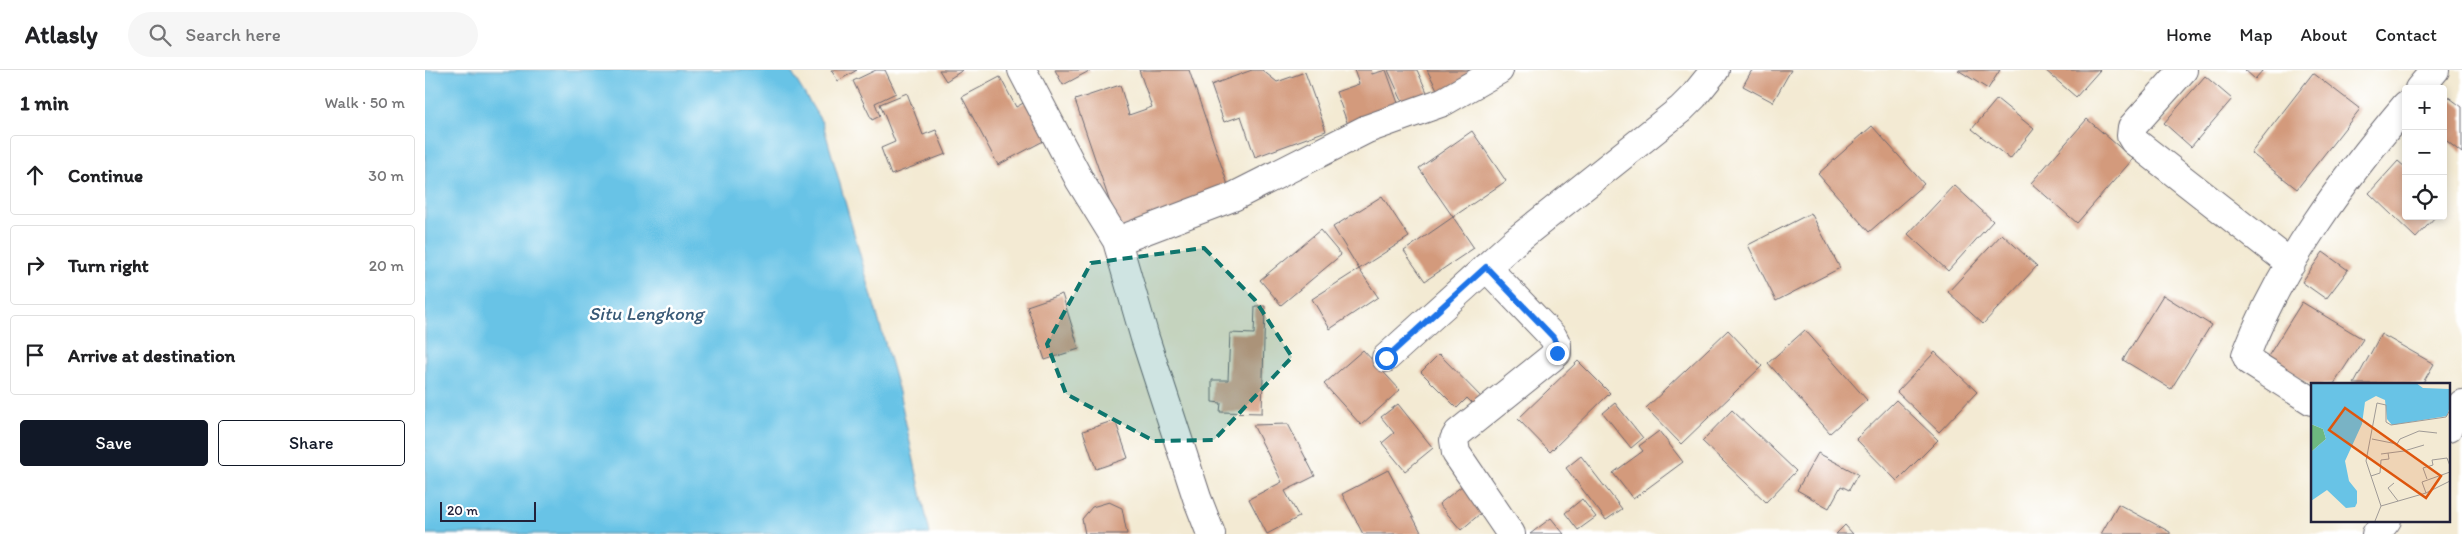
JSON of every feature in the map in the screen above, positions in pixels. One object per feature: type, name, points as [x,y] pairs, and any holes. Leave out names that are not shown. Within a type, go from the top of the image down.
[{"type":"street","points":[[1022,70],[1080,181],[1117,241],[1145,338],[1197,498],[1211,534]]},
{"type":"street","points":[[1117,241],[1233,197],[1367,129],[1443,102],[1499,70]]},
{"type":"street","points":[[1386,358],[1486,267],[1681,109],[1695,96],[1715,70]]},
{"type":"street","points":[[2183,70],[2132,127],[2131,136],[2134,142],[2291,264]]},
{"type":"street","points":[[2422,85],[2435,70]]},
{"type":"street","points":[[2311,400],[2249,361],[2246,355],[2255,333],[2291,264],[2349,173],[2402,109]]},
{"type":"street","points":[[1486,267],[1553,337],[1557,345],[1557,353],[1458,433],[1454,440],[1456,453],[1511,534]]},
{"type":"street","points":[[2449,426],[2462,404]]},
{"type":"street","points":[[2377,534],[2386,522]]},
{"type":"highlighted area","points":[[1204,248],[1255,300],[1292,357],[1214,440],[1154,441],[1066,394],[1047,344],[1091,263]]},
{"type":"water","name":"Situ Lengkong","points":[[425,70],[790,70],[823,124],[899,392],[930,534],[425,534]]},
{"type":"building","points":[[831,70],[857,70],[838,81]]},
{"type":"building","points":[[876,70],[885,70],[896,93],[875,103],[880,116],[872,120],[853,81]]},
{"type":"building","points":[[939,70],[963,70],[946,81]]},
{"type":"building","points":[[1055,70],[1091,70],[1063,85]]},
{"type":"building","points":[[1139,70],[1189,70],[1230,191],[1119,229],[1075,100],[1120,85],[1129,115],[1152,107]]},
{"type":"building","points":[[1252,70],[1262,70],[1277,82],[1305,72],[1326,131],[1255,157],[1241,116],[1224,122],[1211,85]]},
{"type":"building","points":[[1354,70],[1371,70],[1372,74],[1386,70],[1402,114],[1351,133],[1336,92],[1359,84]]},
{"type":"building","points":[[1388,70],[1417,70],[1431,101],[1407,112]]},
{"type":"building","points":[[1427,70],[1475,70],[1441,97]]},
{"type":"building","points":[[1752,70],[1791,70],[1773,102],[1743,86]]},
{"type":"building","points":[[1958,70],[2000,70],[1988,89]]},
{"type":"building","points":[[2045,70],[2100,70],[2076,97]]},
{"type":"building","points":[[2245,70],[2263,70],[2255,79]]},
{"type":"building","points":[[2313,73],[2360,109],[2297,189],[2251,153]]},
{"type":"building","points":[[2205,76],[2232,99],[2191,147],[2164,123]]},
{"type":"building","points":[[1000,77],[1016,107],[1031,99],[1051,137],[998,165],[962,97]]},
{"type":"building","points":[[907,93],[923,135],[936,130],[946,154],[891,175],[881,148],[895,142],[880,104]]},
{"type":"building","points":[[2447,96],[2462,107],[2462,153],[2447,141]]},
{"type":"building","points":[[1997,99],[2034,129],[2010,159],[1972,129]]},
{"type":"building","points":[[2087,119],[2133,159],[2077,223],[2031,183]]},
{"type":"building","points":[[1872,126],[1924,184],[1869,232],[1818,174]]},
{"type":"building","points":[[1472,131],[1506,181],[1453,217],[1419,168]]},
{"type":"building","points":[[2398,161],[2402,164],[2402,220],[2432,220],[2416,238],[2369,193]]},
{"type":"building","points":[[1954,185],[1993,221],[1948,271],[1908,234]]},
{"type":"building","points":[[1382,196],[1409,237],[1359,269],[1333,227]]},
{"type":"building","points":[[1811,213],[1840,268],[1776,301],[1748,245]]},
{"type":"building","points":[[1453,217],[1474,248],[1425,281],[1404,251]]},
{"type":"building","points":[[1320,230],[1341,255],[1281,305],[1260,280]]},
{"type":"building","points":[[2002,234],[2037,266],[1983,324],[1948,292]]},
{"type":"building","points":[[2323,252],[2348,270],[2326,299],[2302,282]]},
{"type":"building","points":[[1359,269],[1378,297],[1330,329],[1312,299]]},
{"type":"building","points":[[1062,294],[1079,349],[1045,360],[1027,306]]},
{"type":"building","points":[[2163,295],[2211,325],[2171,389],[2123,360]]},
{"type":"building","points":[[2302,302],[2363,339],[2335,383],[2311,383],[2311,385],[2267,358]]},
{"type":"building","points":[[1255,306],[1265,306],[1262,413],[1220,412],[1221,403],[1212,402],[1212,380],[1228,380],[1230,333],[1254,334]]},
{"type":"building","points":[[1728,330],[1762,366],[1681,444],[1646,408]]},
{"type":"building","points":[[1805,330],[1867,400],[1830,433],[1768,363]]},
{"type":"building","points":[[2381,334],[2434,364],[2423,383],[2355,383]]},
{"type":"building","points":[[1363,350],[1400,390],[1361,425],[1324,384]]},
{"type":"building","points":[[1935,352],[1977,392],[1939,432],[1897,392]]},
{"type":"building","points":[[1439,354],[1487,403],[1479,410],[1467,398],[1457,408],[1421,372]]},
{"type":"building","points":[[1578,361],[1610,393],[1550,452],[1518,419]]},
{"type":"building","points":[[1896,400],[1938,440],[1897,481],[1856,439]]},
{"type":"building","points":[[1615,403],[1643,438],[1631,448],[1603,413]]},
{"type":"building","points":[[1398,404],[1433,448],[1405,471],[1382,443],[1394,433],[1381,417]]},
{"type":"building","points":[[1732,410],[1796,471],[1766,502],[1702,441]]},
{"type":"building","points":[[1115,420],[1128,458],[1096,469],[1083,431]]},
{"type":"building","points":[[1288,424],[1315,476],[1285,491],[1299,517],[1267,534],[1249,499],[1282,482],[1253,425]]},
{"type":"building","points":[[1659,431],[1683,462],[1633,499],[1613,473],[1643,451],[1639,446]]},
{"type":"building","points":[[1818,453],[1858,474],[1849,490],[1841,486],[1829,508],[1797,490]]},
{"type":"building","points":[[1581,456],[1622,509],[1606,520],[1566,468]]},
{"type":"building","points":[[1388,470],[1422,534],[1363,534],[1342,494]]},
{"type":"building","points":[[1467,482],[1488,507],[1461,530],[1439,504]]},
{"type":"building","points":[[1582,499],[1596,517],[1578,530],[1565,513]]},
{"type":"building","points":[[1109,502],[1122,508],[1127,534],[1085,534],[1082,519],[1092,507]]},
{"type":"building","points":[[2118,504],[2170,532],[2170,534],[2101,534]]},
{"type":"building","points":[[1551,518],[1564,534],[1530,534]]},
{"type":"building","points":[[1845,525],[1853,534],[1836,534]]},
{"type":"route","points":[[1386,358],[1486,267],[1553,337],[1557,345],[1557,353]]}]
